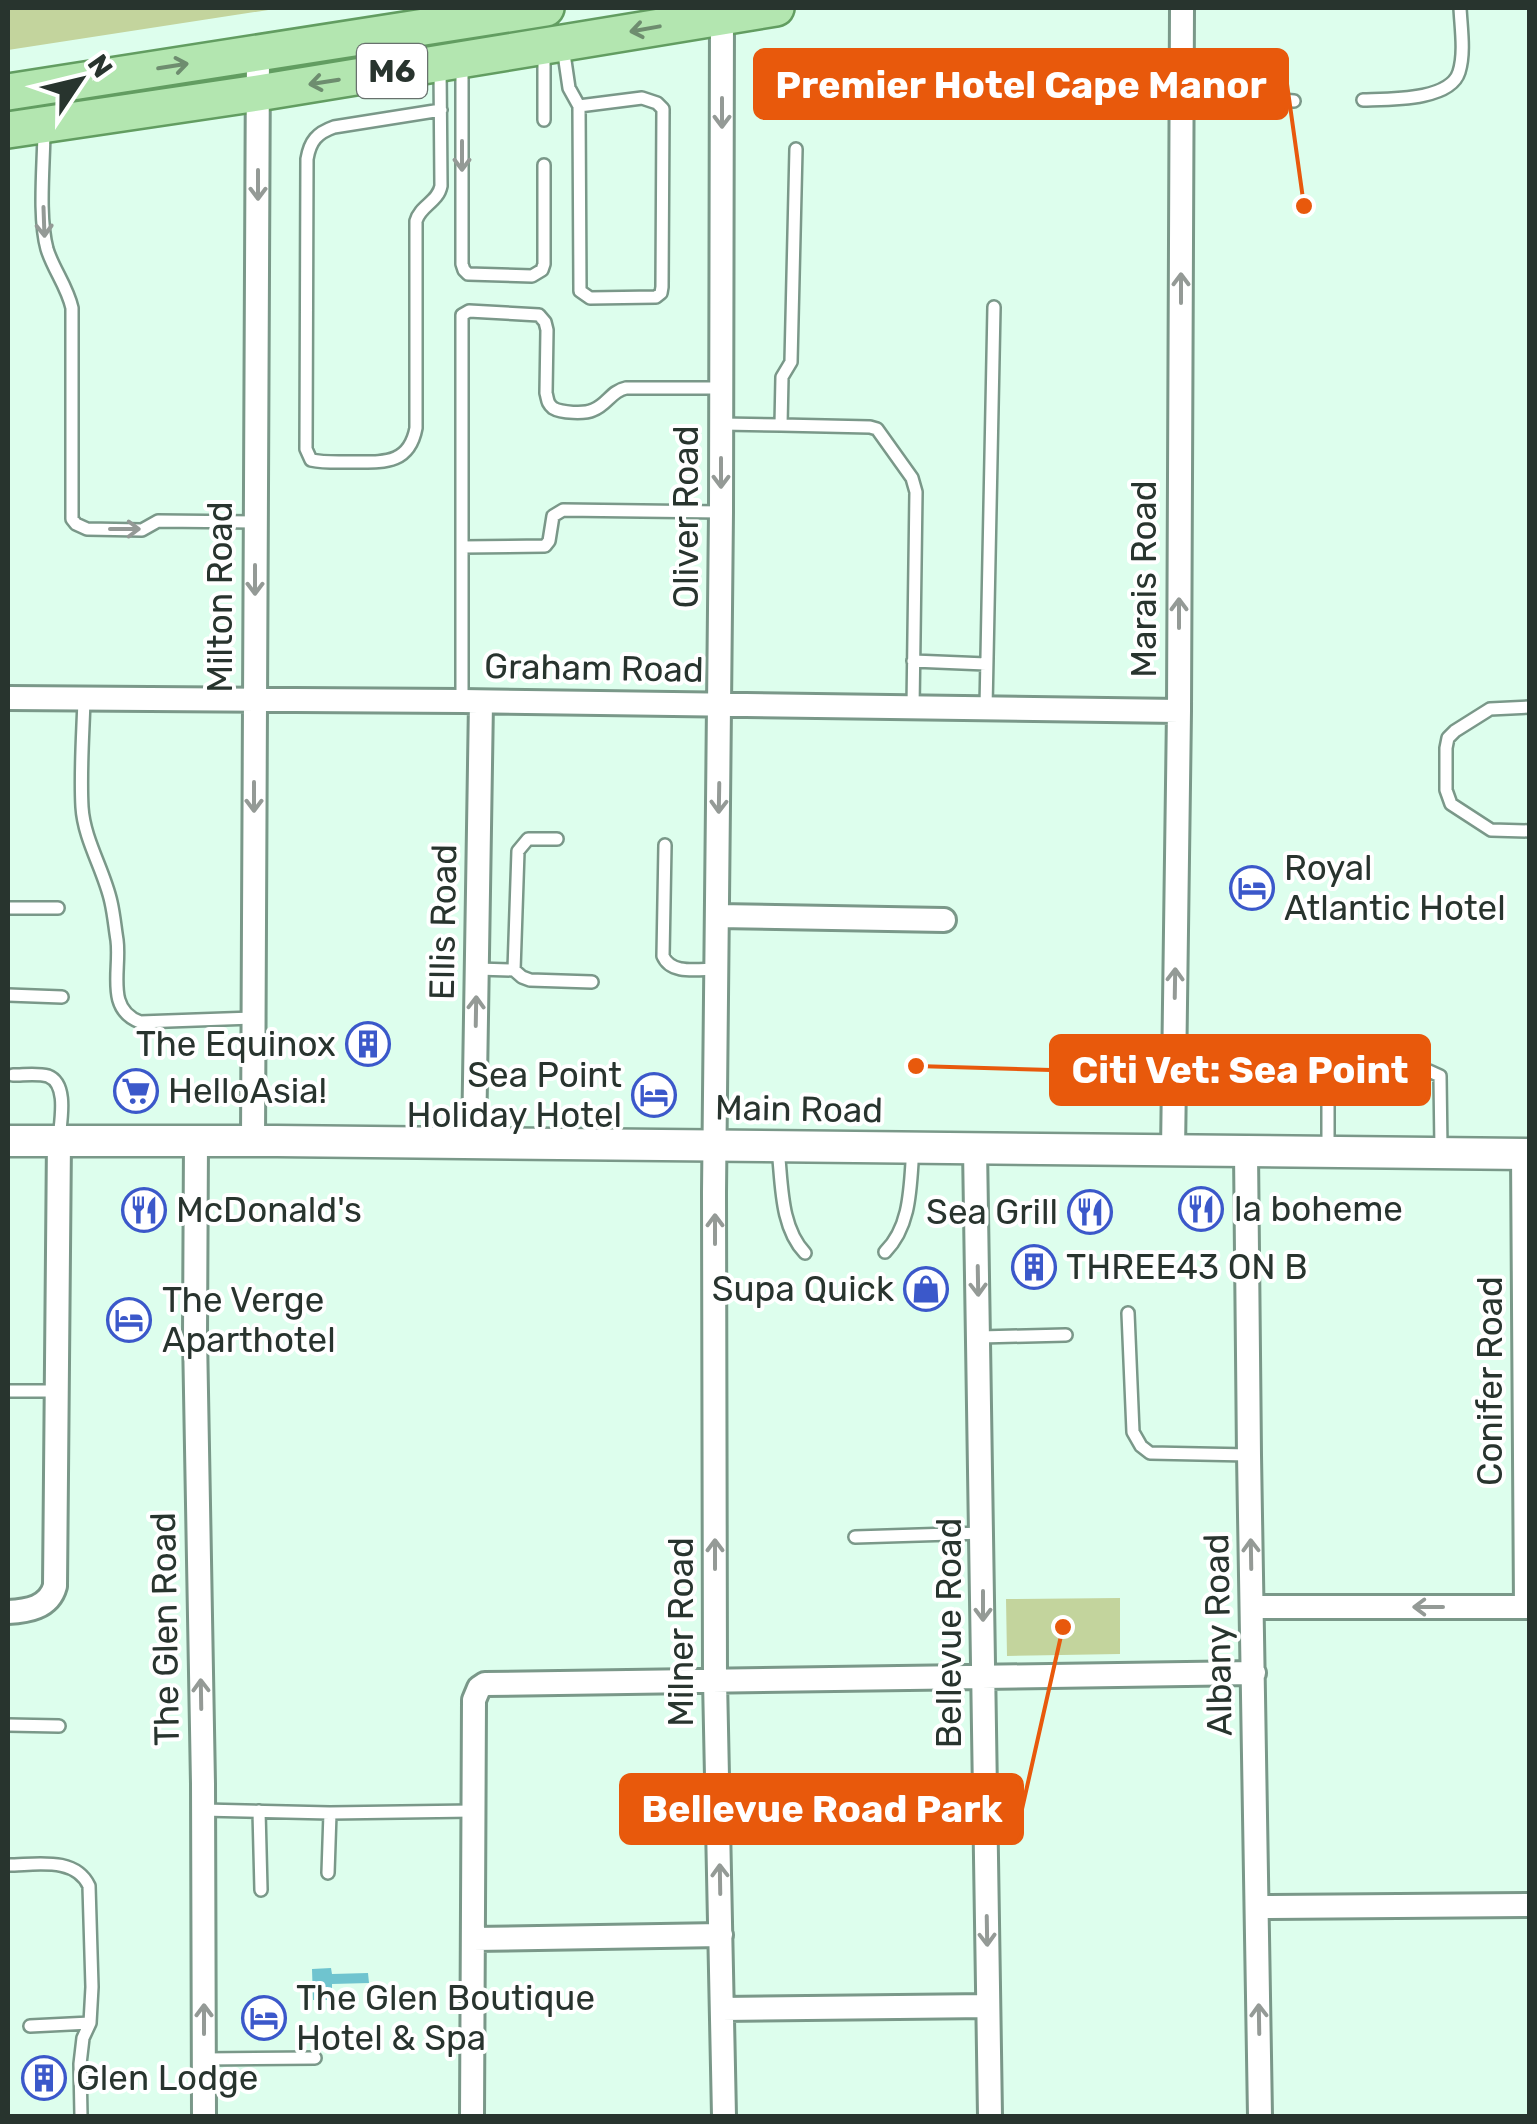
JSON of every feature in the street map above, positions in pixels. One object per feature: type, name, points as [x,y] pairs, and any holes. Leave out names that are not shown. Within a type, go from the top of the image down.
[{"type":"main road","name":"M6","points":[[8,92],[546,8]]},
{"type":"main road","name":"M6","points":[[8,130],[258,93],[722,12],[776,8]]},
{"type":"main road","name":"Main Road","points":[[8,1141],[1526,1154]]},
{"type":"street","name":"Marais Road","points":[[1173,1150],[1182,8]]},
{"type":"street","name":"Oliver Road","points":[[714,1146],[722,12]]},
{"type":"street","name":"Milton Road","points":[[253,1141],[258,53]]},
{"type":"street","name":"Graham Road","points":[[8,698],[1179,711]]},
{"type":"street","name":"Ellis Road","points":[[472,701],[477,970],[474,1143]]},
{"type":"street","points":[[718,916],[944,920]]},
{"type":"street","points":[[8,1612],[28,1611],[46,1602],[56,1586],[59,1140]]},
{"type":"street","name":"The Glen Road","points":[[196,1140],[204,2116]]},
{"type":"street","name":"Milner Road","points":[[714,1146],[715,1680],[724,2116]]},
{"type":"street","name":"Bellevue Road","points":[[976,1148],[990,2116]]},
{"type":"street","name":"Albany Road","points":[[1246,1152],[1260,2116]]},
{"type":"street","name":"Conifer Road","points":[[1526,1154],[1528,1608]]},
{"type":"street","points":[[1253,1607],[1528,1608]]},
{"type":"street","points":[[472,2116],[474,1700],[479,1688],[491,1682],[1254,1674]]},
{"type":"street","points":[[1258,1908],[1530,1906]]},
{"type":"street","points":[[473,1939],[721,1935]]},
{"type":"street","points":[[722,2009],[988,2006]]},
{"type":"lane","points":[[1363,100],[1407,98],[1455,82],[1460,64],[1460,8]]},
{"type":"lane","points":[[553,44],[579,106],[580,291],[590,298],[656,297],[662,287],[663,110],[657,102],[642,98],[579,106]]},
{"type":"lane","points":[[544,120],[553,44]]},
{"type":"lane","points":[[441,110],[323,130],[309,148],[306,449],[311,460],[392,460],[409,448],[414,438],[416,221],[422,209],[440,192],[441,110],[451,61]]},
{"type":"lane","points":[[451,61],[462,264],[468,274],[532,276],[542,270],[544,165]]},
{"type":"lane","points":[[1236,96],[1294,101]]},
{"type":"lane","points":[[44,124],[44,235],[72,308],[72,519],[87,529],[142,530],[158,521],[255,522]]},
{"type":"lane","points":[[780,425],[782,377],[791,362],[796,149]]},
{"type":"lane","points":[[986,708],[994,306]]},
{"type":"lane","points":[[472,701],[462,547],[461,319],[465,312],[539,315],[547,330],[546,394],[553,408],[594,410],[626,388],[722,388]]},
{"type":"lane","points":[[722,424],[870,427],[877,429],[912,478],[916,492],[913,707]]},
{"type":"lane","points":[[462,547],[544,546],[549,541],[552,516],[563,510],[721,512]]},
{"type":"lane","points":[[914,661],[986,664]]},
{"type":"lane","points":[[84,698],[82,809],[111,901],[118,948],[120,1008],[128,1018],[140,1022],[253,1018]]},
{"type":"lane","points":[[1530,708],[1490,709],[1455,731],[1446,743],[1446,790],[1451,804],[1486,828],[1530,831]]},
{"type":"lane","points":[[514,970],[518,851],[528,839],[558,839]]},
{"type":"lane","points":[[665,845],[664,962],[674,968],[716,969]]},
{"type":"lane","points":[[8,908],[58,908]]},
{"type":"lane","points":[[477,970],[514,970],[526,980],[592,982]]},
{"type":"lane","points":[[8,995],[62,998]]},
{"type":"lane","points":[[1328,1152],[1328,1082],[1334,1071],[1345,1070]]},
{"type":"lane","points":[[1399,1070],[1429,1070],[1440,1076],[1440,1154]]},
{"type":"lane","points":[[13,1074],[52,1077],[57,1083],[62,1097],[59,1140]]},
{"type":"lane","points":[[777,1146],[788,1225],[805,1254]]},
{"type":"lane","points":[[884,1252],[899,1234],[906,1213],[913,1148]]},
{"type":"lane","points":[[1128,1313],[1133,1432],[1141,1446],[1150,1453],[1249,1454]]},
{"type":"lane","points":[[980,1337],[1066,1335]]},
{"type":"lane","points":[[8,1390],[56,1391]]},
{"type":"lane","points":[[856,1537],[983,1533]]},
{"type":"lane","points":[[8,1725],[59,1726]]},
{"type":"lane","points":[[203,1810],[474,1811]]},
{"type":"lane","points":[[259,1811],[261,1890]]},
{"type":"lane","points":[[328,1874],[330,1813]]},
{"type":"lane","points":[[8,1865],[72,1867],[89,1886],[92,1987],[90,2023],[83,2038],[80,2064],[81,2116]]},
{"type":"lane","points":[[30,2026],[90,2023]]},
{"type":"lane","points":[[204,2059],[315,2058]]},
{"type":"green space","points":[[8,8],[281,8],[8,50]]},
{"type":"green space","points":[[1120,1598],[1120,1654],[1007,1656],[1006,1599]]},
{"type":"water","points":[[331,1968],[332,1974],[368,1973],[369,1983],[332,1984],[332,2000],[313,2000],[312,1969]]},
{"type":"place","name":"Premier Hotel Cape Manor","points":[[1304,206]]},
{"type":"place","name":"Royal Atlantic Hotel","points":[[1252,888]]},
{"type":"place","name":"The Equinox","points":[[368,1044]]},
{"type":"place","name":"Citi Vet: Sea Point","points":[[916,1066]]},
{"type":"place","name":"HelloAsia!","points":[[136,1091]]},
{"type":"place","name":"Sea Point Holiday Hotel","points":[[654,1095]]},
{"type":"place","name":"la boheme","points":[[1201,1209]]},
{"type":"place","name":"McDonald's","points":[[144,1210]]},
{"type":"place","name":"Sea Grill","points":[[1090,1212]]},
{"type":"place","name":"THREE43 ON B","points":[[1034,1267]]},
{"type":"place","name":"Supa Quick","points":[[926,1289]]},
{"type":"place","name":"The Verge Aparthotel","points":[[129,1320]]},
{"type":"place","name":"Bellevue Road Park","points":[[1063,1627]]},
{"type":"place","name":"The Glen Boutique Hotel & Spa","points":[[264,2018]]},
{"type":"place","name":"Glen Lodge","points":[[44,2078]]}]
